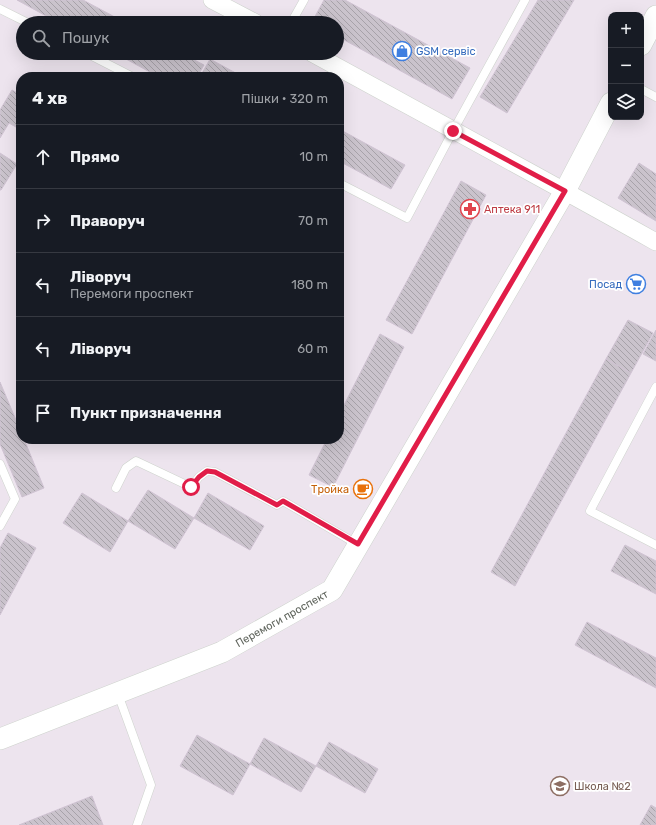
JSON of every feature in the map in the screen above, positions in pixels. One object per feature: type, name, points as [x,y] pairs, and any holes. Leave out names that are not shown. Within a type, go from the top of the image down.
[{"type":"street","points":[[212,0],[243,16]]},
{"type":"street","points":[[644,39],[656,16]]},
{"type":"street","points":[[325,60],[656,242]]},
{"type":"street","name":"Перемоги проспект","points":[[0,738],[222,652],[332,590],[565,191],[608,109]]},
{"type":"lane","points":[[295,16],[304,0]]},
{"type":"lane","points":[[344,186],[407,218],[525,0]]},
{"type":"lane","points":[[0,9],[16,17]]},
{"type":"lane","points":[[100,60],[123,72]]},
{"type":"lane","points":[[644,91],[656,97]]},
{"type":"lane","points":[[656,387],[590,511],[656,545]]},
{"type":"lane","points":[[116,488],[126,468],[136,461],[191,487],[199,477],[207,471],[215,472],[277,505],[283,501],[358,544]]},
{"type":"lane","points":[[0,464],[15,500],[0,526]]},
{"type":"lane","points":[[117,693],[151,785],[137,825]]},
{"type":"building","points":[[17,0],[83,0],[113,16],[46,16]]},
{"type":"building","points":[[324,0],[345,0],[470,68],[452,99],[344,40],[344,16],[315,16]]},
{"type":"building","points":[[538,0],[574,0],[507,113],[480,97]]},
{"type":"building","points":[[128,60],[194,60],[204,65],[200,72],[150,72]]},
{"type":"building","points":[[209,60],[212,60],[234,72],[203,72]]},
{"type":"building","points":[[12,90],[16,92],[16,127],[9,123],[0,138],[0,110]]},
{"type":"building","points":[[344,132],[405,165],[391,189],[344,164]]},
{"type":"building","points":[[0,153],[16,163],[16,166],[0,190]]},
{"type":"building","points":[[639,163],[656,174],[656,221],[618,198]]},
{"type":"building","points":[[461,181],[486,195],[412,334],[386,320]]},
{"type":"building","points":[[628,320],[653,333],[631,373],[606,359]]},
{"type":"building","points":[[656,330],[656,361],[643,354]]},
{"type":"building","points":[[380,334],[404,347],[333,487],[309,475],[324,444],[344,444],[344,405]]},
{"type":"building","points":[[606,359],[631,373],[515,586],[491,572]]},
{"type":"building","points":[[0,382],[16,420],[16,444],[26,444],[44,488],[22,497],[0,444]]},
{"type":"building","points":[[148,490],[194,518],[175,549],[128,521]]},
{"type":"building","points":[[82,493],[128,521],[110,552],[63,523]]},
{"type":"building","points":[[208,493],[264,526],[250,550],[194,518]]},
{"type":"building","points":[[8,533],[36,548],[0,615],[0,548]]},
{"type":"building","points":[[625,545],[656,561],[656,594],[611,571]]},
{"type":"building","points":[[587,622],[656,658],[656,688],[575,645]]},
{"type":"building","points":[[197,735],[250,764],[233,795],[180,766]]},
{"type":"building","points":[[264,738],[316,766],[301,792],[250,764]]},
{"type":"building","points":[[329,742],[378,769],[365,793],[316,766]]},
{"type":"building","points":[[92,796],[103,825],[19,825]]},
{"type":"building","points":[[651,805],[656,808],[656,825],[640,825]]},
{"type":"place","name":"GSM сервіс","points":[[402,51]]},
{"type":"place","name":"Аптека 911","points":[[470,209]]},
{"type":"place","name":"Посад","points":[[636,284]]},
{"type":"place","name":"Тройка","points":[[363,489]]},
{"type":"place","name":"Школа №2","points":[[560,786]]},
{"type":"route","points":[[191,487],[199,477],[207,471],[215,472],[277,505],[283,501],[358,544],[565,191],[453,131]]}]
